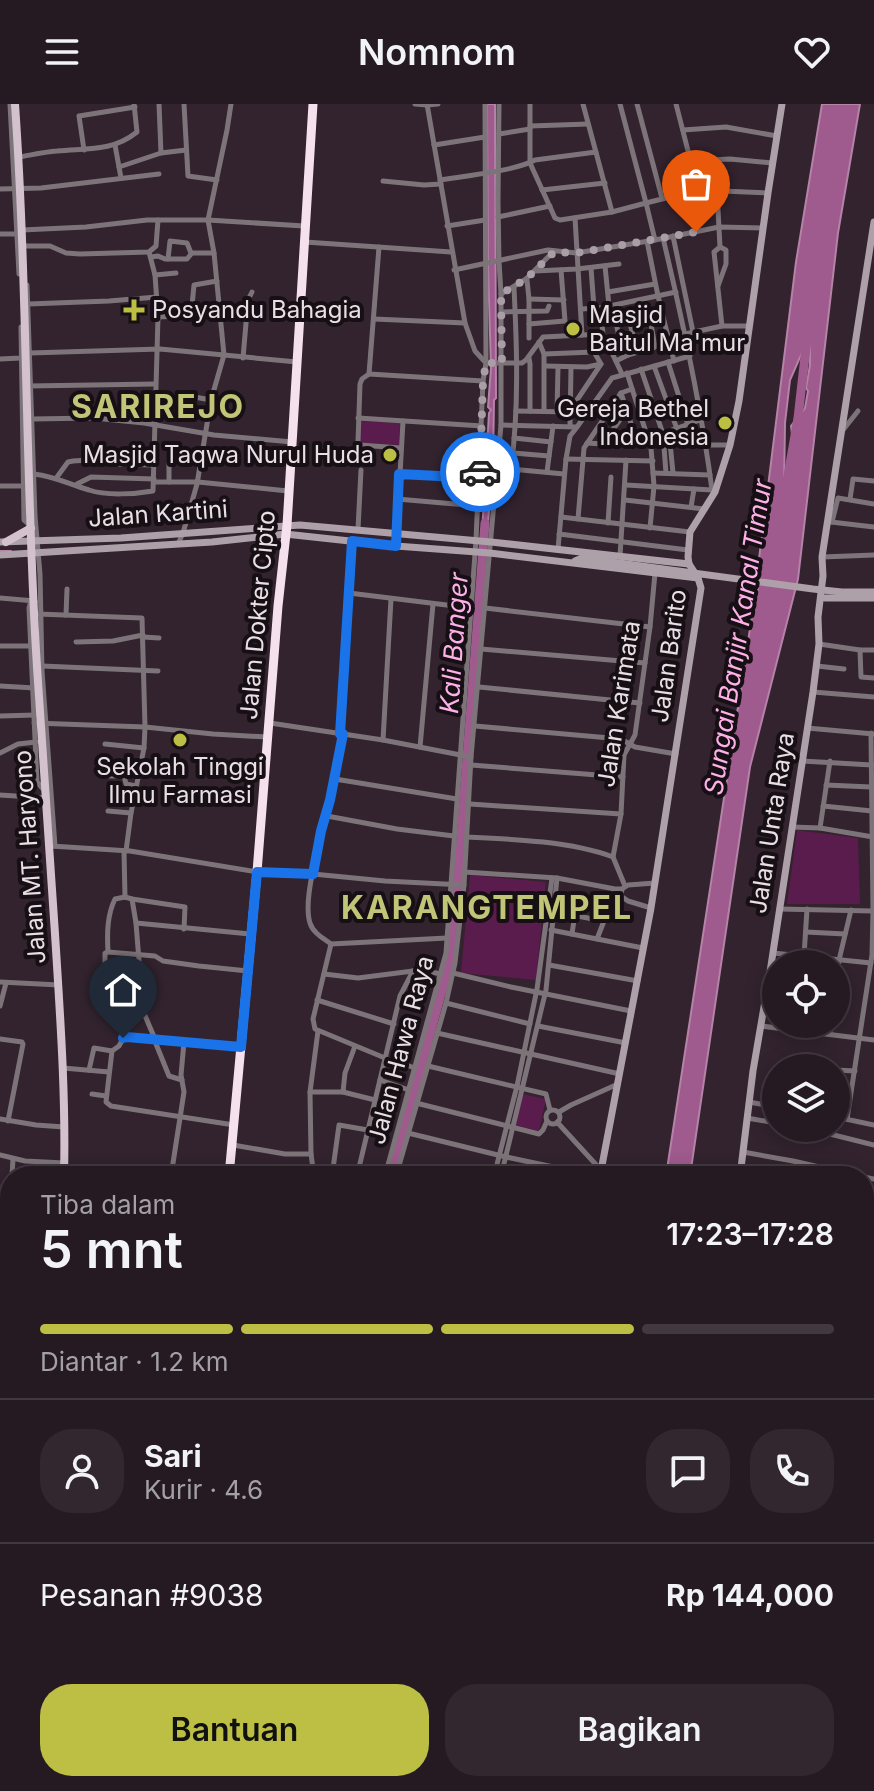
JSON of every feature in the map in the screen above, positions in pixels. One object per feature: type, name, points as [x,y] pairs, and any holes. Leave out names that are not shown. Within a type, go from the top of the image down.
[{"type":"highway","name":"Jalan Dokter Cipto","points":[[230,1166],[286,530],[313,104]]},
{"type":"main road","points":[[14,104],[20,157],[24,371],[29,386],[31,474],[26,486],[34,541],[31,553]]},
{"type":"main road","points":[[3,542],[31,527]]},
{"type":"main road","name":"Jalan MT. Haryono","points":[[31,553],[38,614],[36,642],[40,666],[36,688],[39,742],[52,846],[63,1068],[64,1163]]},
{"type":"street","points":[[159,104],[161,153]]},
{"type":"street","points":[[184,104],[188,177],[217,180]]},
{"type":"street","points":[[178,544],[198,482],[211,400],[224,355],[208,220],[231,104]]},
{"type":"street","points":[[415,104],[438,104]]},
{"type":"street","points":[[466,757],[475,726],[485,608],[483,541],[478,506],[483,381],[487,363],[485,104]]},
{"type":"street","points":[[399,1166],[416,1103],[417,1080],[428,1066],[453,973],[463,885],[470,804],[471,765],[466,757],[471,608],[501,425],[499,104]]},
{"type":"street","points":[[530,104],[530,163],[556,219],[612,212],[698,190],[768,193]]},
{"type":"street","points":[[583,104],[612,212]]},
{"type":"street","points":[[620,104],[655,240]]},
{"type":"street","points":[[637,104],[662,198]]},
{"type":"street","points":[[676,104],[698,190]]},
{"type":"street","name":"Jalan Barito","points":[[601,1166],[651,908],[701,588],[689,564],[690,532],[713,491],[730,445],[782,104]]},
{"type":"street","points":[[20,157],[53,151],[84,150],[106,148],[115,145],[137,133],[135,105],[79,116],[84,150]]},
{"type":"street","points":[[427,105],[454,270],[465,323],[475,351],[487,363],[517,364],[522,363],[541,340]]},
{"type":"street","points":[[499,134],[530,128],[588,124]]},
{"type":"street","points":[[683,130],[726,127],[777,136]]},
{"type":"street","points":[[0,135],[16,135],[20,188]]},
{"type":"street","points":[[434,145],[485,137]]},
{"type":"street","points":[[115,145],[121,178]]},
{"type":"street","points":[[119,167],[161,153],[186,150]]},
{"type":"street","points":[[383,181],[424,185],[535,160],[596,152]]},
{"type":"street","points":[[691,161],[730,159],[773,163]]},
{"type":"street","points":[[0,189],[41,188],[159,174]]},
{"type":"street","points":[[542,190],[605,183]]},
{"type":"street","points":[[717,191],[720,247]]},
{"type":"street","points":[[498,217],[550,206]]},
{"type":"street","points":[[575,218],[582,335]]},
{"type":"street","points":[[0,234],[20,229],[158,220],[304,226]]},
{"type":"street","points":[[150,254],[156,246],[158,220]]},
{"type":"street","points":[[447,226],[485,220]]},
{"type":"street","name":"Jalan Unta Raya","points":[[773,950],[817,666],[818,617],[825,579],[822,557],[830,522],[840,434],[874,222]]},
{"type":"street","points":[[454,270],[548,250],[576,253],[719,227],[763,228]]},
{"type":"street","points":[[20,229],[21,274]]},
{"type":"street","points":[[673,236],[693,332]]},
{"type":"street","points":[[626,485],[713,491],[703,419],[663,238]]},
{"type":"street","points":[[168,259],[170,241],[188,244],[192,253]]},
{"type":"street","points":[[647,241],[671,362],[688,425]]},
{"type":"street","points":[[303,242],[451,252]]},
{"type":"street","points":[[157,297],[109,301],[24,298],[23,246],[50,246],[70,253],[150,254],[168,259],[188,258],[192,253]]},
{"type":"street","points":[[369,374],[379,247]]},
{"type":"street","points":[[720,247],[714,250],[722,326]]},
{"type":"street","points":[[718,287],[725,267],[726,250],[720,247]]},
{"type":"street","points":[[501,294],[526,279],[554,252]]},
{"type":"street","points":[[192,253],[214,253]]},
{"type":"street","points":[[34,541],[31,474],[57,477],[92,491],[153,490],[158,317],[150,254]]},
{"type":"street","points":[[535,271],[619,264]]},
{"type":"street","points":[[605,266],[609,306]]},
{"type":"street","points":[[716,266],[725,267]]},
{"type":"street","points":[[591,268],[603,334],[632,389],[650,442],[654,486],[650,528]]},
{"type":"street","points":[[529,324],[566,320],[561,270]]},
{"type":"street","points":[[155,275],[176,273]]},
{"type":"street","points":[[526,279],[529,338]]},
{"type":"street","points":[[191,316],[194,285],[217,281]]},
{"type":"street","points":[[608,292],[655,284]]},
{"type":"street","points":[[511,468],[516,425],[514,288]]},
{"type":"street","points":[[243,358],[248,300],[252,292]]},
{"type":"street","points":[[581,309],[676,292]]},
{"type":"street","points":[[529,299],[564,300]]},
{"type":"street","points":[[502,312],[547,311],[549,306]]},
{"type":"street","points":[[602,321],[661,310]]},
{"type":"street","points":[[616,361],[655,347],[649,313]]},
{"type":"street","points":[[158,317],[220,314]]},
{"type":"street","points":[[628,316],[641,351]]},
{"type":"street","points":[[374,319],[465,323]]},
{"type":"street","points":[[615,319],[628,355]]},
{"type":"street","points":[[685,334],[722,326],[749,326]]},
{"type":"street","points":[[515,339],[541,340],[603,334]]},
{"type":"street","points":[[541,340],[545,366],[544,411]]},
{"type":"street","points":[[0,359],[25,355],[157,349],[297,362]]},
{"type":"street","points":[[544,354],[594,352],[601,364]]},
{"type":"street","points":[[25,355],[29,386],[155,384]]},
{"type":"street","points":[[558,550],[564,474],[574,426],[610,380],[624,373],[690,356]]},
{"type":"street","points":[[528,357],[530,411]]},
{"type":"street","points":[[516,411],[557,412],[571,409],[601,364]]},
{"type":"street","points":[[545,366],[587,367],[601,364]]},
{"type":"street","points":[[654,366],[677,429]]},
{"type":"street","points":[[557,412],[558,367]]},
{"type":"street","points":[[571,367],[574,426]]},
{"type":"street","points":[[641,369],[666,433],[670,473]]},
{"type":"street","points":[[0,486],[26,486],[24,371]]},
{"type":"street","points":[[401,448],[358,444],[362,379],[369,374],[483,381]]},
{"type":"street","points":[[578,519],[583,451],[621,393],[632,389]]},
{"type":"street","points":[[621,393],[638,445]]},
{"type":"street","points":[[155,397],[189,396],[211,400]]},
{"type":"street","points":[[603,444],[626,411]]},
{"type":"street","points":[[840,434],[858,411]]},
{"type":"street","points":[[29,419],[94,418],[292,442]]},
{"type":"street","points":[[358,418],[482,426]]},
{"type":"street","points":[[587,443],[638,445],[703,419]]},
{"type":"street","points":[[396,546],[403,421]]},
{"type":"street","points":[[501,425],[574,426]]},
{"type":"street","points":[[547,472],[553,426]]},
{"type":"street","points":[[514,438],[551,442]]},
{"type":"street","points":[[706,445],[730,445]]},
{"type":"street","points":[[513,453],[549,456]]},
{"type":"street","points":[[566,459],[653,461]]},
{"type":"street","points":[[620,556],[626,460]]},
{"type":"street","points":[[57,477],[68,462],[73,461],[154,465]]},
{"type":"street","points":[[169,464],[169,482]]},
{"type":"street","points":[[481,466],[564,474]]},
{"type":"street","points":[[358,529],[361,470]]},
{"type":"street","points":[[653,473],[710,475]]},
{"type":"street","points":[[399,474],[479,478]]},
{"type":"street","points":[[76,485],[91,477],[198,482],[289,491]]},
{"type":"street","points":[[608,523],[611,477]]},
{"type":"street","points":[[850,499],[853,479],[874,481]]},
{"type":"street","points":[[691,507],[694,489]]},
{"type":"street","points":[[874,504],[839,498],[830,522],[874,527]]},
{"type":"street","points":[[397,499],[478,506]]},
{"type":"street","points":[[625,500],[704,509]]},
{"type":"street","points":[[561,517],[690,532]]},
{"type":"street","name":"Jalan Kartini","points":[[3,542],[183,533],[358,529],[689,564]]},
{"type":"street","name":"Jalan Kartini","points":[[0,555],[178,544],[286,530],[352,541],[482,552],[698,578]]},
{"type":"street","points":[[559,534],[688,550]]},
{"type":"street","points":[[352,541],[341,734],[335,779],[313,874],[309,921],[317,934],[331,944],[447,938]]},
{"type":"street","points":[[575,552],[583,558],[813,589],[842,592],[874,590]]},
{"type":"street","points":[[0,686],[36,688],[36,642],[29,608],[36,597],[31,553]]},
{"type":"street","points":[[822,557],[874,555]]},
{"type":"street","points":[[573,562],[583,558]]},
{"type":"street","name":"Jalan Karimata","points":[[613,857],[621,814],[624,755],[635,735],[640,703],[655,573]]},
{"type":"street","points":[[825,579],[837,587],[874,590]]},
{"type":"street","points":[[66,615],[67,589]]},
{"type":"street","points":[[349,593],[471,608]]},
{"type":"street","points":[[0,598],[36,597]]},
{"type":"street","points":[[822,600],[874,598]]},
{"type":"street","points":[[383,740],[391,599]]},
{"type":"street","points":[[420,747],[433,604]]},
{"type":"street","points":[[485,608],[650,627]]},
{"type":"street","points":[[38,614],[142,618],[144,748],[125,851],[125,897]]},
{"type":"street","points":[[76,642],[100,643],[143,636],[159,638]]},
{"type":"street","points":[[0,646],[36,642]]},
{"type":"street","points":[[819,644],[874,650]]},
{"type":"street","points":[[481,649],[645,663]]},
{"type":"street","points":[[860,650],[861,677],[874,678]]},
{"type":"street","points":[[0,795],[47,796],[39,720],[40,666],[158,671]]},
{"type":"street","points":[[817,666],[844,669]]},
{"type":"street","points":[[479,687],[640,703]]},
{"type":"street","points":[[813,692],[874,697]]},
{"type":"street","points":[[0,716],[268,737]]},
{"type":"street","points":[[269,723],[383,740],[466,757]]},
{"type":"street","points":[[475,726],[621,739],[635,747],[676,754]]},
{"type":"street","points":[[807,728],[873,734],[874,911],[871,984],[850,1101]]},
{"type":"street","points":[[0,753],[18,744],[39,742]]},
{"type":"street","points":[[105,744],[144,748]]},
{"type":"street","name":"Jalan Hawa Raya","points":[[388,1166],[409,1090],[417,1080],[415,1068],[441,974],[452,884],[457,799],[466,757]]},
{"type":"street","points":[[802,761],[872,765]]},
{"type":"street","points":[[820,828],[830,761]]},
{"type":"street","points":[[100,762],[140,765]]},
{"type":"street","points":[[471,765],[623,777]]},
{"type":"street","points":[[110,776],[124,776],[126,784],[136,786]]},
{"type":"street","points":[[335,779],[457,799]]},
{"type":"street","points":[[826,785],[871,787]]},
{"type":"street","points":[[470,804],[621,814]]},
{"type":"street","points":[[823,806],[872,811]]},
{"type":"street","points":[[108,811],[131,813]]},
{"type":"street","points":[[327,816],[454,836]]},
{"type":"street","points":[[792,827],[820,828],[873,837]]},
{"type":"street","points":[[466,837],[547,843],[613,857],[628,901],[651,908]]},
{"type":"street","points":[[52,846],[125,851],[257,872],[463,885]]},
{"type":"street","points":[[464,872],[554,878],[623,890],[655,883]]},
{"type":"street","points":[[502,1166],[527,1054],[549,930],[554,878]]},
{"type":"street","points":[[597,939],[623,890]]},
{"type":"street","points":[[143,1004],[105,995],[105,953],[108,952],[110,911],[116,899],[125,897],[185,907],[184,929]]},
{"type":"street","points":[[132,899],[143,1011],[169,1077],[182,1080]]},
{"type":"street","points":[[779,909],[874,911]]},
{"type":"street","points":[[804,950],[807,909]]},
{"type":"street","points":[[841,950],[851,910]]},
{"type":"street","points":[[572,935],[577,916],[604,921]]},
{"type":"street","points":[[136,923],[251,934]]},
{"type":"street","points":[[549,930],[644,948]]},
{"type":"street","points":[[527,1054],[538,1026],[545,994],[549,930]]},
{"type":"street","points":[[806,932],[845,934]]},
{"type":"street","points":[[331,944],[317,1000],[314,1027],[415,1068]]},
{"type":"street","points":[[108,952],[248,971]]},
{"type":"street","points":[[850,961],[871,963]]},
{"type":"street","points":[[549,965],[638,981]]},
{"type":"street","points":[[324,974],[347,978],[413,971],[441,974]]},
{"type":"street","points":[[359,1166],[400,996],[413,971]]},
{"type":"street","points":[[453,973],[632,1012]]},
{"type":"street","points":[[0,1006],[3,983],[59,985]]},
{"type":"street","points":[[317,1000],[394,1024]]},
{"type":"street","points":[[89,1070],[94,1048],[112,1051],[119,1046],[130,1002]]},
{"type":"street","points":[[446,1003],[530,1024]]},
{"type":"street","name":"Jalan Unta Raya","points":[[741,1166],[762,1023]]},
{"type":"street","points":[[538,1026],[626,1043]]},
{"type":"street","points":[[313,1166],[310,1092],[318,1031]]},
{"type":"street","points":[[437,1033],[620,1074]]},
{"type":"street","points":[[850,1036],[874,1040]]},
{"type":"street","points":[[123,1038],[241,1047]]},
{"type":"street","points":[[0,1039],[23,1044],[8,1121]]},
{"type":"street","points":[[172,1166],[184,1092],[184,1042]]},
{"type":"street","points":[[343,1092],[345,1073],[355,1046]]},
{"type":"street","points":[[112,1051],[107,1104],[234,1125]]},
{"type":"street","points":[[428,1066],[547,1095],[550,1110]]},
{"type":"street","points":[[63,1068],[109,1072]]},
{"type":"street","points":[[850,1071],[855,1071]]},
{"type":"street","points":[[380,1080],[409,1090]]},
{"type":"street","points":[[559,1112],[618,1084]]},
{"type":"street","points":[[310,1092],[343,1092],[375,1100]]},
{"type":"street","points":[[92,1094],[106,1096]]},
{"type":"street","points":[[749,1102],[762,1104]]},
{"type":"street","points":[[416,1103],[540,1134],[547,1121],[546,1114],[550,1110],[559,1112]]},
{"type":"street","points":[[547,1121],[557,1122],[559,1112]]},
{"type":"street","points":[[747,1118],[762,1121]]},
{"type":"street","points":[[0,1119],[64,1127]]},
{"type":"street","points":[[850,1120],[874,1125]]},
{"type":"street","points":[[557,1122],[593,1166]]},
{"type":"street","points":[[333,1166],[339,1125],[368,1130]]},
{"type":"street","points":[[408,1133],[556,1166]]},
{"type":"street","points":[[850,1139],[874,1145]]},
{"type":"street","points":[[232,1145],[285,1154],[311,1154]]},
{"type":"street","points":[[743,1152],[809,1166]]},
{"type":"street","points":[[0,1155],[64,1163]]},
{"type":"street","points":[[498,1166],[503,1156]]},
{"type":"street","points":[[13,1159],[13,1166]]},
{"type":"shaded area","points":[[487,104],[495,104],[496,398],[487,534],[482,533],[491,410],[488,407],[491,368]]},
{"type":"shaded area","points":[[822,104],[860,104],[838,233],[798,579],[750,767],[691,1166],[668,1166],[758,589],[757,575],[796,262]],"holes":[[[809,333],[810,365],[805,408],[791,426],[794,450],[788,462],[788,483],[784,487],[785,423],[790,380]]]},
{"type":"shaded area","points":[[360,421],[400,423],[399,445],[359,443]]},
{"type":"shaded area","points":[[797,830],[858,838],[860,904],[787,904]]},
{"type":"shaded area","points":[[470,875],[546,882],[536,980],[461,973]]},
{"type":"shaded area","points":[[522,1094],[546,1099],[539,1131],[515,1125]]},
{"type":"waterway","name":"Sungai Banjir Kanal Timur","points":[[785,493],[808,330]]},
{"type":"waterway","name":"Kali Banger","points":[[394,1166],[452,954],[485,523]]},
{"type":"waterway","points":[[0,551],[11,551]]},
{"type":"way so far","points":[[480,472],[486,363],[502,363],[501,294],[526,279],[554,252],[576,253],[696,232]]},
{"type":"place","name":"Posyandu Bahagia","points":[[134,310]]},
{"type":"place","name":"Masjid Baitul Ma'mur","points":[[573,329]]},
{"type":"place","name":"Gereja Bethel Indonesia","points":[[725,423]]},
{"type":"place","name":"Masjid Taqwa Nurul Huda","points":[[390,455]]},
{"type":"place","name":"Sekolah Tinggi Ilmu Farmasi","points":[[180,740]]},
{"type":"district","name":"SARIREJO","points":[[158,407]]},
{"type":"district","name":"KARANGTEMPEL","points":[[487,908]]},
{"type":"route","points":[[123,1038],[241,1047],[257,872],[313,874],[334,785],[343,734],[340,734],[352,541],[396,546],[399,474],[479,478],[480,472]]}]
